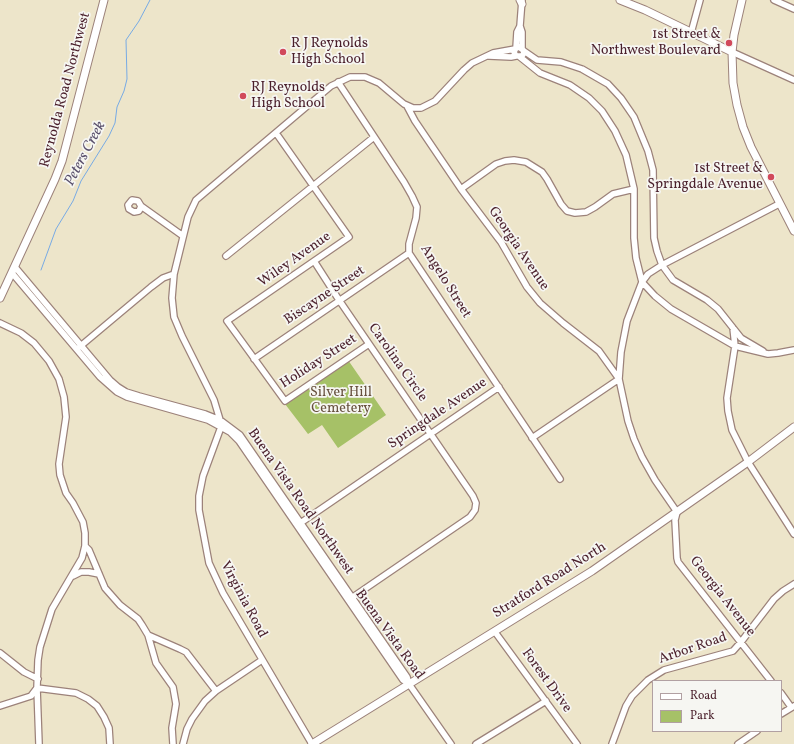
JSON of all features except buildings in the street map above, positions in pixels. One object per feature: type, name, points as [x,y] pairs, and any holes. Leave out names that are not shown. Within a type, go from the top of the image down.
[{"type":"main road","name":"Reynolda Road Northwest","points":[[0,298],[62,161],[104,0]]},
{"type":"main road","points":[[623,0],[732,52]]},
{"type":"main road","points":[[742,0],[734,35],[732,52],[734,90],[737,105],[746,137],[794,231]]},
{"type":"main road","name":"Stratford Road North","points":[[312,744],[593,571],[748,462],[794,427]]},
{"type":"street","points":[[691,33],[700,0]]},
{"type":"street","points":[[774,0],[794,9]]},
{"type":"street","points":[[489,56],[511,57],[524,54],[519,49],[517,32],[520,26],[521,1]]},
{"type":"street","points":[[519,49],[514,52],[518,56],[540,73],[563,82],[581,92],[596,104],[610,122],[620,141],[629,166],[634,189],[634,238],[636,258],[642,282],[671,309],[735,346],[768,354],[778,354],[794,350]]},
{"type":"street","points":[[407,106],[421,108],[432,104],[468,66],[493,53],[519,49],[537,60],[561,62],[577,67],[602,80],[621,98],[634,116],[645,142],[653,170],[654,238],[662,265],[673,280],[690,292],[707,300],[718,309],[741,338],[768,354]]},
{"type":"street","points":[[732,52],[794,80]]},
{"type":"street","points":[[540,73],[538,68],[540,64],[545,61]]},
{"type":"street","name":"Virginia Road","points":[[312,744],[262,660],[216,579],[209,563],[199,510],[199,496],[203,476],[221,427],[214,400],[177,326],[172,308],[174,274],[188,217],[196,200],[323,92],[338,82],[353,76],[368,78],[379,83],[407,106]]},
{"type":"street","name":"Angelo Street","points":[[338,82],[404,182],[417,207],[416,218],[409,244],[409,253],[499,387]]},
{"type":"street","name":"Georgia Avenue","points":[[407,106],[461,189],[501,242],[527,287],[540,303],[599,351],[620,379],[628,421],[634,439],[655,480],[677,512],[675,520],[678,562],[770,680]]},
{"type":"street","name":"Wiley Avenue","points":[[254,358],[227,321],[349,237],[276,133]]},
{"type":"street","points":[[226,256],[374,137]]},
{"type":"street","points":[[461,189],[496,164],[514,160],[526,162],[542,172],[560,204],[567,211],[575,213],[586,212],[595,208],[613,194],[634,189]]},
{"type":"street","points":[[532,438],[620,379],[621,352],[627,321],[642,282],[648,274],[662,265],[779,204]]},
{"type":"street","points":[[141,206],[183,236]]},
{"type":"street","name":"Biscayne Street","points":[[254,358],[409,253]]},
{"type":"street","name":"Carolina Circle","points":[[314,261],[368,344],[473,496],[476,503],[475,510],[456,527],[351,599]]},
{"type":"street","name":"Buena Vista Road Northwest","points":[[13,270],[79,348],[104,381],[117,392],[127,397],[208,420],[221,427]]},
{"type":"street","points":[[79,348],[151,287],[163,278],[174,274]]},
{"type":"street","points":[[0,323],[21,333],[34,343],[49,361],[59,379],[64,397],[66,417],[59,464],[60,475],[66,493],[83,522],[85,533],[85,546],[82,558],[52,609],[44,630],[38,660],[39,744]]},
{"type":"street","points":[[732,326],[735,346],[727,398],[732,430],[748,462],[794,534]]},
{"type":"street","name":"Holiday Street","points":[[254,358],[285,401],[368,344]]},
{"type":"street","name":"Buena Vista Road Northwest","points":[[79,348],[110,380],[126,392],[199,412],[220,420],[233,429],[244,440],[299,524]]},
{"type":"street","name":"Springdale Avenue","points":[[299,524],[499,387],[560,479]]},
{"type":"street","name":"Buena Vista Road","points":[[221,427],[239,441],[351,599],[403,680],[409,684],[451,744]]},
{"type":"street","points":[[85,546],[90,550],[105,588],[120,605],[138,619],[148,635],[156,663],[173,687],[176,697],[172,728],[173,744]]},
{"type":"street","points":[[72,576],[81,572],[99,574]]},
{"type":"street","name":"Arbor Road","points":[[612,744],[629,701],[654,675],[677,666],[729,652],[742,642],[774,599],[782,591],[794,584]]},
{"type":"street","name":"Forest Drive","points":[[495,632],[577,744]]},
{"type":"street","points":[[148,635],[186,652],[216,691]]},
{"type":"street","points":[[0,653],[24,672],[38,679]]},
{"type":"street","points":[[183,744],[187,728],[204,701],[216,691],[262,660]]},
{"type":"street","points":[[0,706],[31,696],[38,688]]},
{"type":"street","points":[[38,688],[76,693],[88,699],[97,706],[104,717],[108,728],[110,744]]},
{"type":"street","points":[[782,695],[793,706],[782,713]]},
{"type":"street","points":[[476,744],[546,700]]},
{"type":"street","points":[[738,744],[756,732]]},
{"type":"green space","name":"Silver Hill Cemetery","points":[[348,360],[386,415],[338,448],[322,425],[308,434],[285,404]]},
{"type":"waterway","name":"Peters Creek","points":[[41,270],[56,229],[73,201],[81,181],[109,136],[115,123],[117,107],[124,91],[127,79],[126,40],[139,21],[150,0]]},
{"type":"place","name":"1st Street & Northwest Boulevard","points":[[729,43]]},
{"type":"place","name":"R J Reynolds High School","points":[[283,52]]},
{"type":"place","name":"RJ Reynolds High School","points":[[243,96]]},
{"type":"place","name":"1st Street & Springdale Avenue","points":[[771,177]]}]
